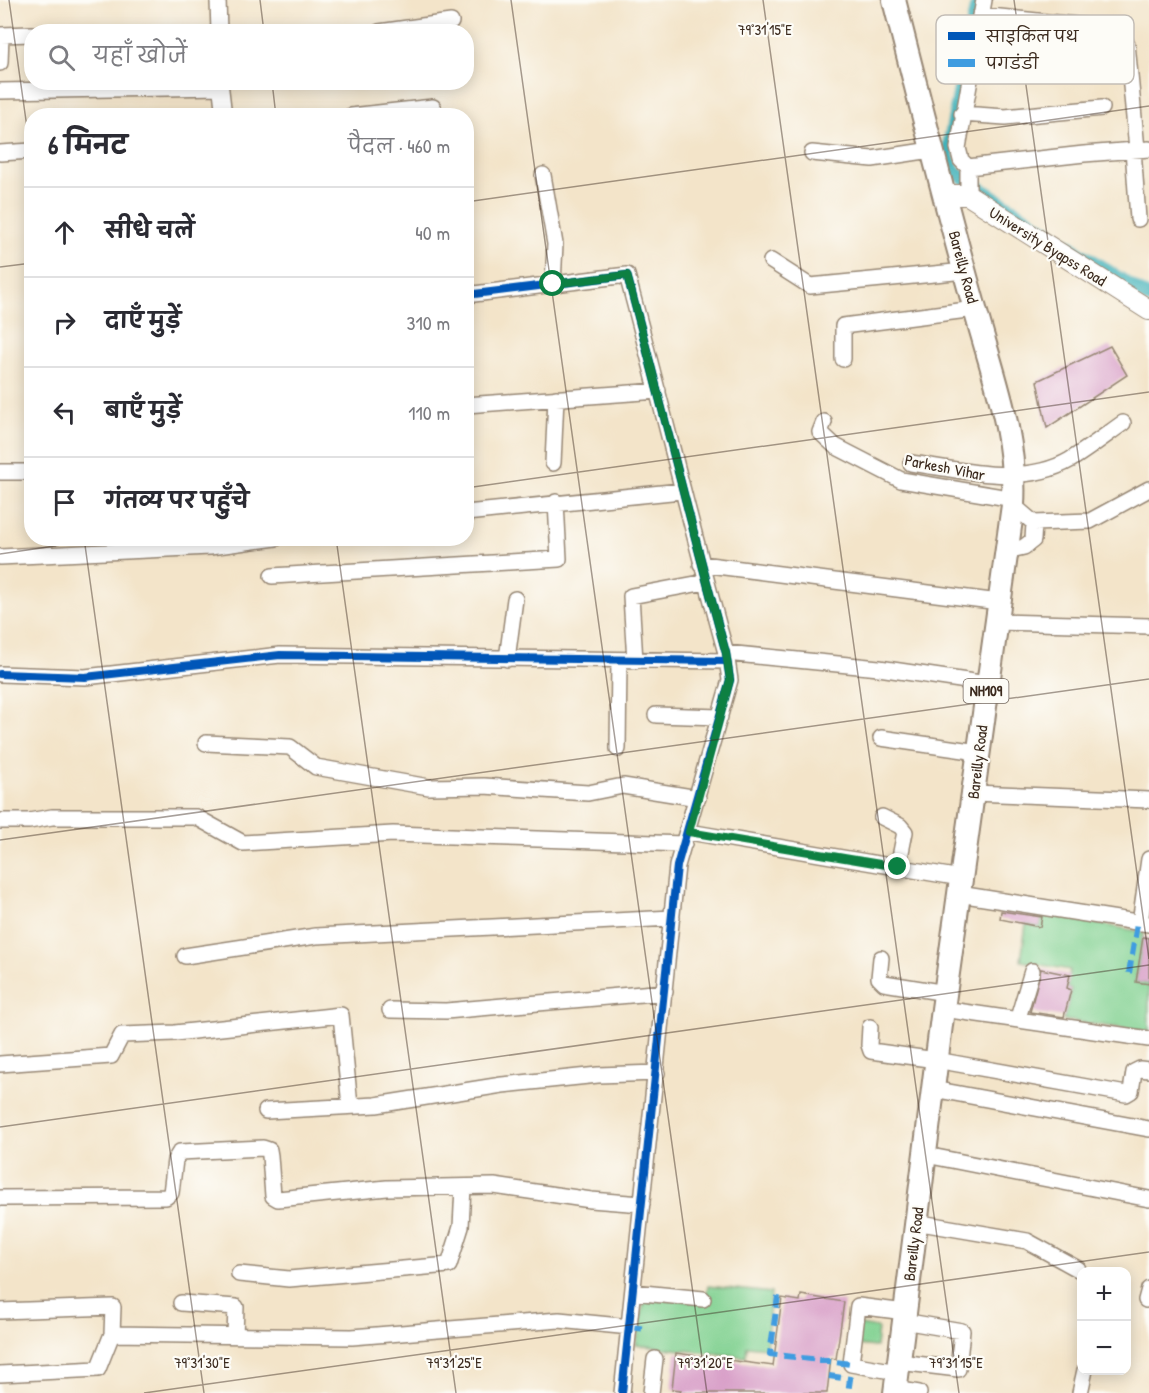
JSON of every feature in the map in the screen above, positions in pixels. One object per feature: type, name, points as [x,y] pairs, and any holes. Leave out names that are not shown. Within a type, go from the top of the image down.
[{"type":"highway","name":"Bareilly Road","points":[[894,0],[944,195],[1000,390],[1015,474],[936,1060],[926,1155],[915,1222],[896,1379]]},
{"type":"main road","points":[[944,195],[968,180]]},
{"type":"main road","name":"University Byapss Road","points":[[968,180],[1149,310]]},
{"type":"street","points":[[218,0],[219,24]]},
{"type":"street","points":[[982,7],[1028,15]]},
{"type":"street","points":[[437,24],[451,22]]},
{"type":"street","points":[[0,63],[1,34],[24,34]]},
{"type":"street","points":[[968,84],[958,148],[968,180],[1140,149]]},
{"type":"street","points":[[1132,84],[1140,149],[1138,219]]},
{"type":"street","points":[[0,91],[37,90]]},
{"type":"street","points":[[221,90],[223,108]]},
{"type":"street","points":[[425,108],[434,107]]},
{"type":"street","points":[[962,114],[1005,117],[1102,108]]},
{"type":"street","points":[[812,153],[872,159],[932,150]]},
{"type":"street","points":[[0,153],[24,152]]},
{"type":"street","points":[[543,175],[555,244],[553,284]]},
{"type":"street","points":[[771,261],[810,286],[966,271]]},
{"type":"street","points":[[474,294],[627,275],[658,391],[681,491],[727,657],[730,680],[678,866],[622,1393]]},
{"type":"street","points":[[843,359],[840,329],[843,326],[975,309]]},
{"type":"street","points":[[474,404],[658,391]]},
{"type":"street","points":[[553,464],[556,398]]},
{"type":"street","name":"Parkesh Vihar","points":[[824,422],[820,432],[835,446],[901,480],[1013,502]]},
{"type":"street","points":[[911,463],[980,474],[1015,474],[1068,461],[1123,423]]},
{"type":"street","points":[[0,472],[24,472]]},
{"type":"street","points":[[1013,502],[1034,523],[1090,521],[1149,489]]},
{"type":"street","points":[[474,512],[681,491]]},
{"type":"street","points":[[272,576],[559,559],[556,502]]},
{"type":"street","points":[[1006,551],[1024,547],[1033,540],[1034,523]]},
{"type":"street","points":[[0,556],[217,546]]},
{"type":"street","points":[[702,564],[997,612],[1149,626]]},
{"type":"street","points":[[618,749],[631,596],[706,582]]},
{"type":"street","points":[[507,659],[515,599]]},
{"type":"street","points":[[0,674],[85,677],[270,655],[441,656],[627,661],[727,657],[879,668],[987,684]]},
{"type":"street","points":[[656,715],[720,717]]},
{"type":"street","points":[[881,738],[978,752]]},
{"type":"street","points":[[206,743],[290,747],[315,767],[429,787],[484,786],[588,793],[623,786],[698,798]]},
{"type":"street","points":[[973,793],[1149,801]]},
{"type":"street","points":[[0,821],[64,817],[196,817],[243,843],[393,834],[687,838],[898,867],[960,886],[1144,923],[1149,859]]},
{"type":"street","points":[[882,817],[900,826],[905,832],[898,867]]},
{"type":"street","points":[[185,956],[316,936],[672,918]]},
{"type":"street","points":[[881,958],[879,978],[884,983],[944,1001],[1018,1018],[1149,1039]]},
{"type":"street","points":[[1018,1018],[1032,971]]},
{"type":"street","points":[[390,1010],[446,1011],[665,992]]},
{"type":"street","points":[[0,1064],[111,1056],[122,1035],[175,1033],[341,1015],[350,1106]]},
{"type":"street","points":[[870,1027],[871,1052],[936,1060],[1126,1094],[1131,1091],[1134,1071],[1149,1070]]},
{"type":"street","points":[[266,1111],[350,1106],[502,1085],[598,1075],[657,1073]]},
{"type":"street","points":[[933,1089],[1149,1129]]},
{"type":"street","points":[[0,1198],[166,1197],[171,1193],[175,1160],[180,1152],[263,1148],[269,1150],[273,1196],[278,1199],[387,1188],[494,1186],[591,1200],[642,1204]]},
{"type":"street","points":[[926,1155],[1149,1199]]},
{"type":"street","points":[[239,1275],[289,1279],[449,1264],[461,1227],[463,1187]]},
{"type":"street","points":[[915,1222],[1027,1241],[1077,1268]]},
{"type":"street","points":[[633,1292],[703,1299]]},
{"type":"street","points":[[181,1303],[236,1307],[235,1336]]},
{"type":"street","points":[[896,1379],[958,1369],[962,1331],[858,1306],[851,1364],[896,1379],[919,1393]]},
{"type":"street","points":[[0,1311],[113,1307],[112,1334],[98,1369],[0,1374]]},
{"type":"street","points":[[112,1334],[352,1337],[559,1320],[630,1327]]},
{"type":"street","points":[[651,1393],[655,1359]]},
{"type":"street","points":[[1080,1393],[1084,1375]]},
{"type":"green space","points":[[1042,914],[1144,932],[1136,982],[1149,984],[1149,1032],[1063,1020],[1071,990],[1067,988],[1070,970],[1021,961],[1026,924],[1040,927]]},
{"type":"green space","points":[[708,1286],[771,1293],[766,1348],[747,1346],[746,1357],[636,1345],[645,1296],[704,1303]]},
{"type":"green space","points":[[860,1325],[878,1328],[876,1347],[857,1345]]},
{"type":"building","points":[[1110,346],[1127,375],[1047,428],[1037,381]]},
{"type":"building","points":[[1001,911],[1042,917],[1040,927],[1000,919]]},
{"type":"building","points":[[1143,937],[1149,938],[1149,984],[1136,982]]},
{"type":"building","points":[[1041,969],[1070,975],[1067,988],[1071,990],[1064,1017],[1030,1012]]},
{"type":"building","points":[[801,1295],[844,1302],[836,1359],[831,1358],[827,1393],[680,1393],[681,1390],[672,1389],[676,1353],[773,1366],[782,1298],[800,1301]]},
{"type":"waterway","points":[[975,15],[976,8]]},
{"type":"waterway","points":[[961,84],[947,156],[955,172],[1149,298]]},
{"type":"marked path","points":[[1129,973],[1137,924]]},
{"type":"marked path","points":[[778,1296],[770,1354],[851,1364]]},
{"type":"marked path","points":[[630,1327],[647,1329]]},
{"type":"marked path","points":[[829,1376],[850,1379],[848,1393]]},
{"type":"cycle path","points":[[474,294],[627,275],[726,653],[730,680],[677,866],[622,1393]]},
{"type":"cycle path","points":[[0,674],[85,677],[280,655],[727,661]]},
{"type":"route","points":[[553,284],[627,275],[658,391],[681,491],[728,661],[730,680],[689,832],[898,867]]}]
